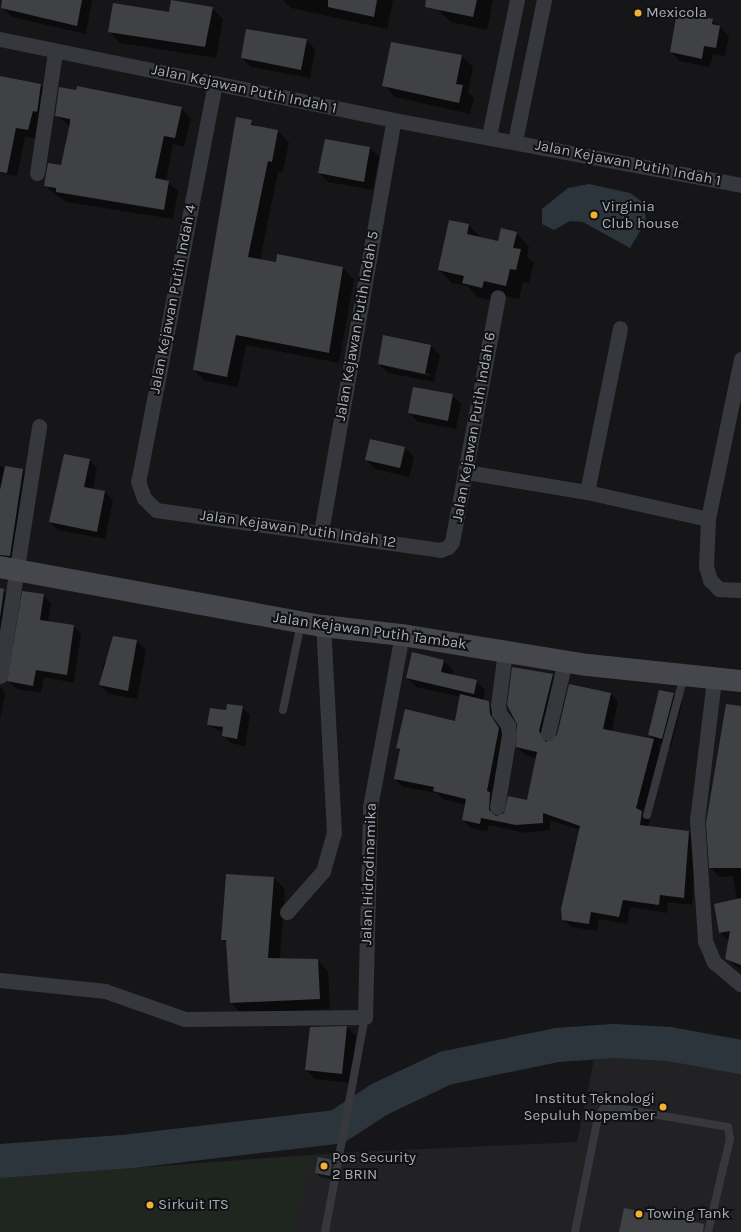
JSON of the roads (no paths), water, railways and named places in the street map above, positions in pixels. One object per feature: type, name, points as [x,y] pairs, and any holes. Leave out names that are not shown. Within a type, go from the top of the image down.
[{"type":"street","points":[[489,136],[517,0]]},
{"type":"street","name":"Jalan Kejawan Putih Indah 1","points":[[515,141],[544,0]]},
{"type":"street","name":"Jalan Kejawan Putih Indah 1","points":[[0,39],[56,52],[394,120],[489,136],[741,185]]},
{"type":"street","points":[[37,173],[56,52]]},
{"type":"street","name":"Jalan Kejawan Putih Indah 4","points":[[156,510],[144,498],[138,481],[215,83]]},
{"type":"street","name":"Jalan Kejawan Putih Indah 5","points":[[321,532],[394,120]]},
{"type":"street","name":"Jalan Kejawan Putih Indah 6","points":[[440,550],[452,542],[498,297]]},
{"type":"street","points":[[587,492],[620,328]]},
{"type":"street","points":[[741,359],[708,519],[706,566],[710,580],[719,589],[741,590]]},
{"type":"street","points":[[0,676],[8,568],[39,426]]},
{"type":"street","points":[[466,472],[587,492],[708,519]]},
{"type":"street","name":"Jalan Kejawan Putih Indah 12","points":[[156,510],[321,532],[440,550]]},
{"type":"street","name":"Jalan Kejawan Putih Tambak","points":[[8,568],[323,626],[402,635],[565,661],[714,680],[741,681]]},
{"type":"street","points":[[287,912],[323,872],[334,833],[323,626]]},
{"type":"street","name":"Jalan Hidrodinamika","points":[[365,1017],[370,807],[402,635]]},
{"type":"street","points":[[497,807],[508,735],[508,725],[499,714],[498,704],[506,651]]},
{"type":"street","points":[[548,733],[565,661]]},
{"type":"street","points":[[714,680],[697,820],[705,941],[714,962],[741,985]]},
{"type":"street","points":[[0,980],[105,991],[186,1019],[365,1017]]},
{"type":"lane","points":[[283,710],[301,622]]},
{"type":"lane","points":[[647,815],[684,676]]},
{"type":"lane","name":"Jalan Hidrodinamika","points":[[325,1232],[341,1144],[348,1115],[365,1017]]},
{"type":"lane","points":[[574,1232],[598,1117],[603,1109],[612,1107],[728,1127],[730,1139],[708,1232]]},
{"type":"waterway","points":[[0,1161],[132,1151],[337,1127],[380,1099],[446,1068],[557,1045],[614,1041],[669,1044],[741,1057]]},
{"type":"place","name":"Mexicola","points":[[638,13]]},
{"type":"place","name":"Virginia Club house","points":[[594,215]]},
{"type":"place","name":"Institut Teknologi Sepuluh Nopember","points":[[663,1107]]},
{"type":"place","name":"Pos Security 2 BRIN","points":[[324,1166]]},
{"type":"place","name":"Sirkuit ITS","points":[[150,1205]]},
{"type":"place","name":"Towing Tank","points":[[639,1214]]}]
